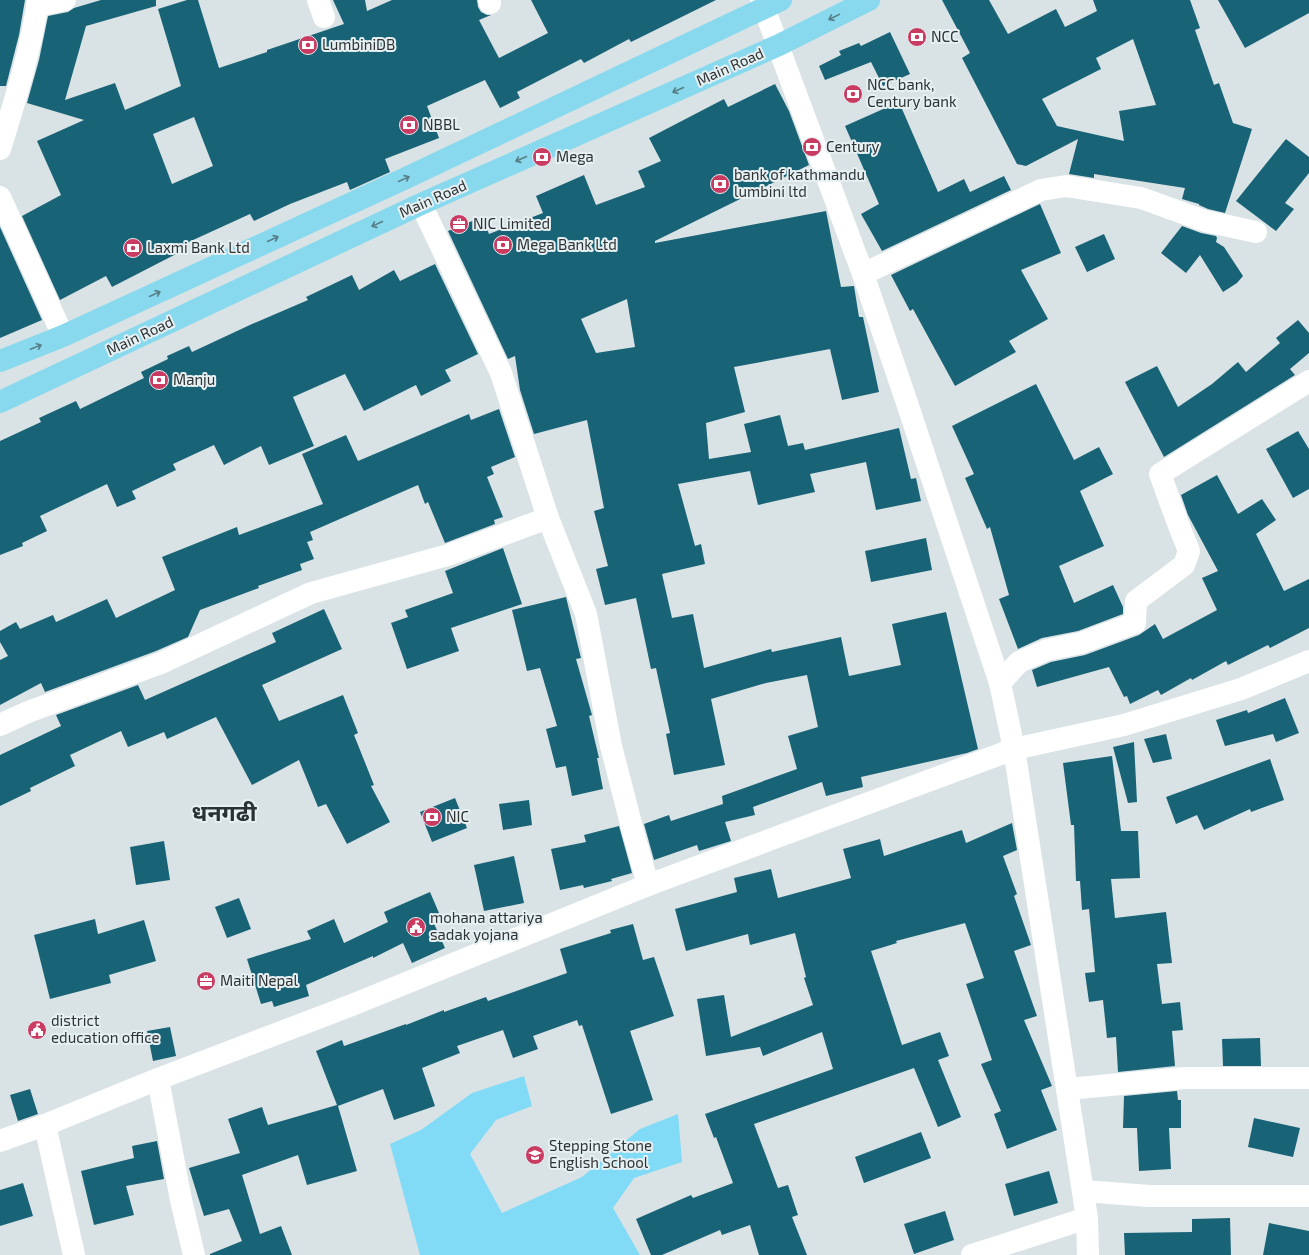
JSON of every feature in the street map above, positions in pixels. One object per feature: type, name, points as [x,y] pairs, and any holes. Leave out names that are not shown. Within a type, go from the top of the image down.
[{"type":"main road","name":"Main Road","points":[[0,402],[421,204],[779,45],[869,0]]},
{"type":"main road","name":"Main Road","points":[[0,361],[63,336],[406,178],[769,3]]},
{"type":"street","points":[[0,149],[16,95],[34,24],[37,3],[65,0]]},
{"type":"street","points":[[769,3],[779,45],[905,397],[1000,683],[1014,749],[1083,1191],[1087,1218],[1088,1255]]},
{"type":"street","points":[[862,274],[1041,190],[1066,186],[1141,198],[1205,221],[1256,232]]},
{"type":"street","points":[[0,197],[63,336]]},
{"type":"street","points":[[421,204],[501,373],[548,518],[586,614],[611,746],[648,885]]},
{"type":"street","points":[[1000,683],[1019,662],[1047,650],[1081,643],[1135,623],[1136,602],[1184,565],[1189,551],[1178,526],[1160,474],[1309,381]]},
{"type":"street","points":[[0,725],[28,712],[161,663],[311,593],[448,555],[548,518]]},
{"type":"street","points":[[0,1141],[45,1125],[158,1078],[352,1005],[648,885],[1014,749],[1124,725],[1241,689],[1309,661]]},
{"type":"street","points":[[158,1078],[181,1200],[194,1255]]},
{"type":"street","points":[[1067,1088],[1185,1078],[1309,1078]]},
{"type":"street","points":[[45,1125],[74,1255]]},
{"type":"street","points":[[1083,1191],[1149,1196],[1309,1196]]},
{"type":"street","points":[[972,1255],[1087,1218]]},
{"type":"shaded area","points":[[524,1076],[532,1106],[496,1120],[470,1154],[502,1213],[582,1177],[640,1129],[678,1114],[682,1162],[634,1178],[613,1208],[640,1255],[420,1255],[390,1144],[421,1130],[472,1093]]},
{"type":"building","points":[[0,0],[25,0],[19,35],[6,86],[0,86]]},
{"type":"building","points":[[101,0],[156,0],[156,6],[86,26],[65,100],[115,83],[125,110],[181,86],[158,9],[187,0],[198,0],[219,68],[344,24],[333,0],[365,0],[367,11],[392,0],[477,0],[478,7],[481,12],[491,15],[479,20],[499,58],[548,33],[531,0],[716,0],[631,42],[629,39],[584,63],[581,59],[517,92],[520,98],[500,108],[485,80],[427,106],[439,138],[385,159],[390,172],[350,190],[347,182],[290,204],[254,221],[250,214],[180,246],[182,251],[112,287],[106,276],[60,300],[22,216],[61,195],[37,141],[84,120],[27,103],[39,60],[48,16],[68,12],[74,8]],"holes":[[[194,117],[213,166],[172,184],[153,134]]]},
{"type":"building","points":[[942,0],[989,0],[1008,34],[1056,9],[1065,27],[1097,11],[1093,0],[1190,0],[1200,28],[1195,30],[1214,85],[1219,83],[1233,123],[1252,129],[1225,213],[1208,209],[1199,204],[1182,199],[1185,188],[1094,174],[1094,178],[1069,174],[1078,139],[1026,166],[1017,164],[962,58],[970,53]],"holes":[[[1133,39],[1156,105],[1119,111],[1124,141],[1057,126],[1042,99],[1101,69],[1096,58]]]},
{"type":"building","points":[[1218,0],[1309,0],[1309,13],[1245,48]]},
{"type":"building","points":[[890,32],[910,74],[883,86],[871,62],[825,80],[819,66],[841,55],[839,51],[859,43],[861,46]]},
{"type":"building","points":[[775,84],[789,111],[809,165],[655,241],[655,243],[826,211],[841,287],[854,286],[859,317],[863,317],[879,392],[842,400],[830,349],[734,367],[745,412],[706,423],[709,459],[751,452],[744,424],[780,415],[788,446],[803,443],[805,450],[899,428],[911,479],[916,478],[921,501],[876,510],[866,462],[810,474],[815,492],[758,505],[750,471],[678,484],[695,546],[701,544],[705,564],[662,574],[672,618],[693,614],[704,668],[771,649],[772,652],[841,637],[849,676],[901,665],[892,624],[946,612],[978,749],[967,753],[861,777],[863,787],[826,796],[822,782],[753,807],[755,815],[725,822],[731,841],[699,851],[697,845],[654,860],[644,824],[669,815],[671,821],[723,804],[722,796],[797,769],[788,736],[818,727],[807,675],[766,683],[711,699],[725,765],[674,775],[666,734],[670,733],[656,668],[651,669],[636,598],[605,605],[596,569],[608,566],[594,511],[604,508],[587,420],[534,434],[520,390],[515,356],[508,359],[448,231],[482,217],[489,234],[543,213],[536,196],[584,175],[596,205],[645,187],[638,171],[661,161],[649,138],[724,99],[728,107]],"holes":[[[627,299],[635,347],[596,353],[581,319]]]},
{"type":"building","points":[[899,102],[938,192],[964,179],[970,192],[1004,176],[1011,190],[882,251],[861,214],[879,204],[845,126]]},
{"type":"building","points":[[1286,139],[1309,157],[1309,173],[1285,203],[1294,209],[1276,231],[1236,201]]},
{"type":"building","points":[[1040,204],[1061,253],[1021,270],[1048,319],[1009,341],[1016,352],[955,386],[913,309],[910,311],[891,275]]},
{"type":"building","points":[[1182,226],[1201,233],[1216,236],[1216,242],[1224,247],[1243,276],[1237,283],[1223,292],[1200,255],[1186,273],[1161,253]]},
{"type":"building","points":[[0,227],[42,320],[0,338]]},
{"type":"building","points":[[1104,234],[1115,259],[1087,272],[1075,247]]},
{"type":"building","points":[[435,264],[478,354],[445,370],[451,381],[421,396],[416,385],[364,411],[345,374],[293,397],[314,446],[269,465],[261,446],[224,465],[214,445],[173,464],[176,470],[132,491],[136,499],[117,507],[107,484],[40,516],[47,531],[22,543],[23,546],[0,555],[0,441],[41,422],[39,418],[76,401],[80,409],[144,378],[141,372],[168,359],[167,356],[189,346],[192,352],[308,300],[306,297],[352,275],[359,290],[394,270],[400,281]]},
{"type":"building","points":[[1298,320],[1309,333],[1309,353],[1290,369],[1295,375],[1164,457],[1125,382],[1157,366],[1178,407],[1212,384],[1238,362],[1246,372],[1280,343],[1276,338]]},
{"type":"building","points":[[1036,384],[1074,460],[1099,447],[1113,474],[1080,491],[1104,546],[1059,566],[1074,603],[1113,585],[1123,607],[1123,614],[1078,631],[1042,638],[1018,649],[999,599],[1009,595],[990,527],[987,529],[965,478],[974,474],[952,426]]},
{"type":"building","points":[[499,409],[515,457],[491,467],[494,474],[487,477],[503,517],[494,520],[495,524],[445,543],[428,502],[425,504],[418,485],[310,532],[313,540],[307,542],[314,559],[300,564],[302,570],[200,610],[188,637],[156,651],[45,692],[41,683],[0,705],[0,660],[8,656],[0,642],[0,631],[16,622],[20,629],[53,615],[56,622],[107,599],[116,618],[175,590],[162,557],[237,527],[239,535],[323,504],[302,454],[346,435],[358,461],[469,414],[471,420]]},
{"type":"building","points":[[1298,431],[1309,449],[1309,489],[1293,498],[1266,449]]},
{"type":"building","points":[[1217,475],[1238,514],[1262,499],[1276,520],[1256,534],[1284,591],[1309,579],[1309,628],[1270,648],[1268,645],[1228,665],[1226,661],[1161,695],[1158,690],[1130,704],[1127,696],[1124,697],[1109,667],[1037,687],[1032,670],[1051,662],[1085,655],[1139,635],[1155,624],[1163,639],[1217,610],[1202,578],[1218,571],[1188,515],[1181,495]]},
{"type":"building","points":[[926,538],[932,570],[871,582],[865,551]]},
{"type":"building","points":[[503,548],[522,604],[451,628],[459,651],[407,669],[391,623],[408,617],[405,610],[453,593],[445,571]]},
{"type":"building","points":[[566,597],[581,658],[576,659],[592,715],[589,716],[599,758],[597,758],[603,789],[572,796],[566,766],[556,768],[546,729],[557,726],[540,668],[527,671],[512,610]]},
{"type":"building","points":[[324,609],[342,649],[262,685],[279,721],[343,695],[358,733],[354,735],[374,785],[371,786],[390,822],[347,844],[326,804],[318,807],[299,760],[252,785],[216,717],[167,739],[164,732],[128,747],[121,731],[70,755],[75,766],[30,788],[31,791],[0,806],[0,755],[61,726],[56,715],[138,685],[145,700],[276,642],[272,633]]},
{"type":"building","points":[[1285,698],[1299,733],[1276,742],[1273,734],[1225,746],[1216,720],[1247,710],[1248,713]]},
{"type":"building","points":[[1166,734],[1172,759],[1153,763],[1144,739]]},
{"type":"building","points":[[1134,742],[1137,802],[1128,803],[1113,747]]},
{"type":"building","points":[[1112,756],[1121,831],[1138,831],[1140,878],[1111,879],[1115,918],[1166,912],[1172,963],[1157,964],[1162,1004],[1180,1002],[1183,1030],[1172,1031],[1175,1066],[1118,1072],[1116,1037],[1107,1038],[1103,1000],[1089,1002],[1085,973],[1095,972],[1089,909],[1082,910],[1080,881],[1076,881],[1074,825],[1071,825],[1063,763]]},
{"type":"building","points":[[1270,759],[1284,800],[1251,812],[1250,809],[1204,830],[1197,815],[1176,824],[1166,797]]},
{"type":"building","points":[[455,798],[467,828],[432,842],[420,812]]},
{"type":"building","points":[[529,800],[532,825],[503,830],[499,804]]},
{"type":"building","points":[[1012,823],[1017,850],[1003,856],[1017,894],[1014,896],[1031,945],[1014,951],[1037,1016],[1024,1020],[1052,1086],[1041,1090],[1057,1130],[1007,1149],[994,1114],[1001,1111],[981,1064],[992,1060],[966,984],[984,978],[965,923],[896,941],[897,943],[871,951],[902,1045],[940,1032],[949,1056],[938,1060],[961,1117],[938,1127],[914,1068],[754,1124],[778,1188],[788,1185],[798,1215],[792,1217],[807,1255],[759,1255],[750,1225],[722,1235],[720,1230],[662,1255],[651,1255],[636,1219],[691,1195],[693,1198],[733,1183],[716,1137],[714,1138],[705,1114],[833,1069],[822,1032],[763,1056],[760,1047],[706,1056],[697,999],[724,995],[731,1037],[813,1005],[804,978],[806,977],[795,933],[750,945],[748,934],[686,951],[675,909],[737,892],[734,878],[771,869],[778,898],[851,878],[843,849],[880,839],[884,856],[962,830],[966,843]]},
{"type":"building","points":[[619,826],[632,873],[611,879],[612,881],[584,888],[583,885],[560,890],[551,849],[586,842],[584,835]]},
{"type":"building","points":[[164,841],[170,880],[136,885],[130,847]]},
{"type":"building","points":[[514,856],[524,903],[484,911],[474,865]]},
{"type":"building","points":[[430,892],[439,913],[431,917],[445,948],[412,963],[403,943],[373,958],[373,956],[306,985],[309,996],[274,1007],[272,1001],[261,1004],[247,959],[311,939],[307,931],[334,919],[344,943],[388,922],[384,912]]},
{"type":"building","points":[[239,898],[251,929],[227,938],[215,907]]},
{"type":"building","points":[[95,919],[98,934],[144,920],[156,961],[109,975],[111,983],[50,999],[34,935]]},
{"type":"building","points":[[633,924],[643,960],[654,957],[674,1016],[630,1031],[653,1100],[611,1114],[582,1025],[579,1026],[577,1020],[533,1036],[538,1049],[513,1058],[503,1030],[457,1046],[460,1053],[422,1068],[435,1106],[394,1120],[383,1089],[338,1106],[357,1171],[307,1185],[298,1155],[242,1175],[260,1234],[281,1226],[292,1255],[210,1255],[242,1241],[229,1209],[204,1216],[189,1168],[240,1153],[228,1119],[262,1107],[268,1125],[337,1105],[316,1051],[342,1040],[344,1046],[406,1025],[444,1010],[444,1012],[486,997],[488,1001],[567,973],[560,949],[611,933],[610,930]]},
{"type":"building","points":[[170,1027],[176,1056],[153,1061],[147,1031]]},
{"type":"building","points":[[1260,1038],[1261,1066],[1223,1066],[1222,1039]]},
{"type":"building","points":[[30,1089],[38,1114],[18,1121],[10,1095]]},
{"type":"building","points":[[1177,1091],[1178,1100],[1181,1100],[1181,1128],[1169,1128],[1171,1169],[1139,1171],[1137,1128],[1123,1128],[1124,1096]]},
{"type":"building","points":[[1254,1118],[1300,1128],[1293,1157],[1248,1147]]},
{"type":"building","points":[[921,1132],[931,1158],[864,1183],[855,1157]]},
{"type":"building","points":[[157,1141],[164,1179],[126,1186],[134,1215],[94,1225],[81,1171],[134,1158],[132,1146]]},
{"type":"building","points":[[1049,1171],[1058,1203],[1014,1216],[1005,1184]]},
{"type":"building","points":[[23,1183],[33,1216],[0,1226],[0,1190]]},
{"type":"building","points":[[945,1211],[954,1240],[914,1254],[904,1224]]},
{"type":"building","points":[[1230,1218],[1231,1255],[1125,1255],[1124,1233],[1192,1232],[1192,1219]]},
{"type":"building","points":[[1269,1223],[1309,1231],[1309,1255],[1263,1255]]},
{"type":"place","name":"NCC","points":[[917,37]]},
{"type":"place","name":"LumbiniDB","points":[[308,45]]},
{"type":"place","name":"NCC bank, Century bank","points":[[853,94]]},
{"type":"place","name":"NBBL","points":[[409,125]]},
{"type":"place","name":"Century","points":[[812,147]]},
{"type":"place","name":"Mega","points":[[542,157]]},
{"type":"place","name":"bank of kathmandu lumbini ltd","points":[[720,184]]},
{"type":"place","name":"NIC Limited","points":[[459,224]]},
{"type":"place","name":"Mega Bank Ltd","points":[[503,245]]},
{"type":"place","name":"Laxmi Bank Ltd","points":[[133,248]]},
{"type":"place","name":"Manju","points":[[159,380]]},
{"type":"place","name":"NIC","points":[[432,817]]},
{"type":"place","name":"mohana attariya sadak yojana","points":[[416,927]]},
{"type":"place","name":"Maiti Nepal","points":[[206,981]]},
{"type":"place","name":"district education office","points":[[37,1030]]},
{"type":"place","name":"Stepping Stone English School","points":[[535,1155]]},
{"type":"district","name":"धनगढी","points":[[224,813]]}]
